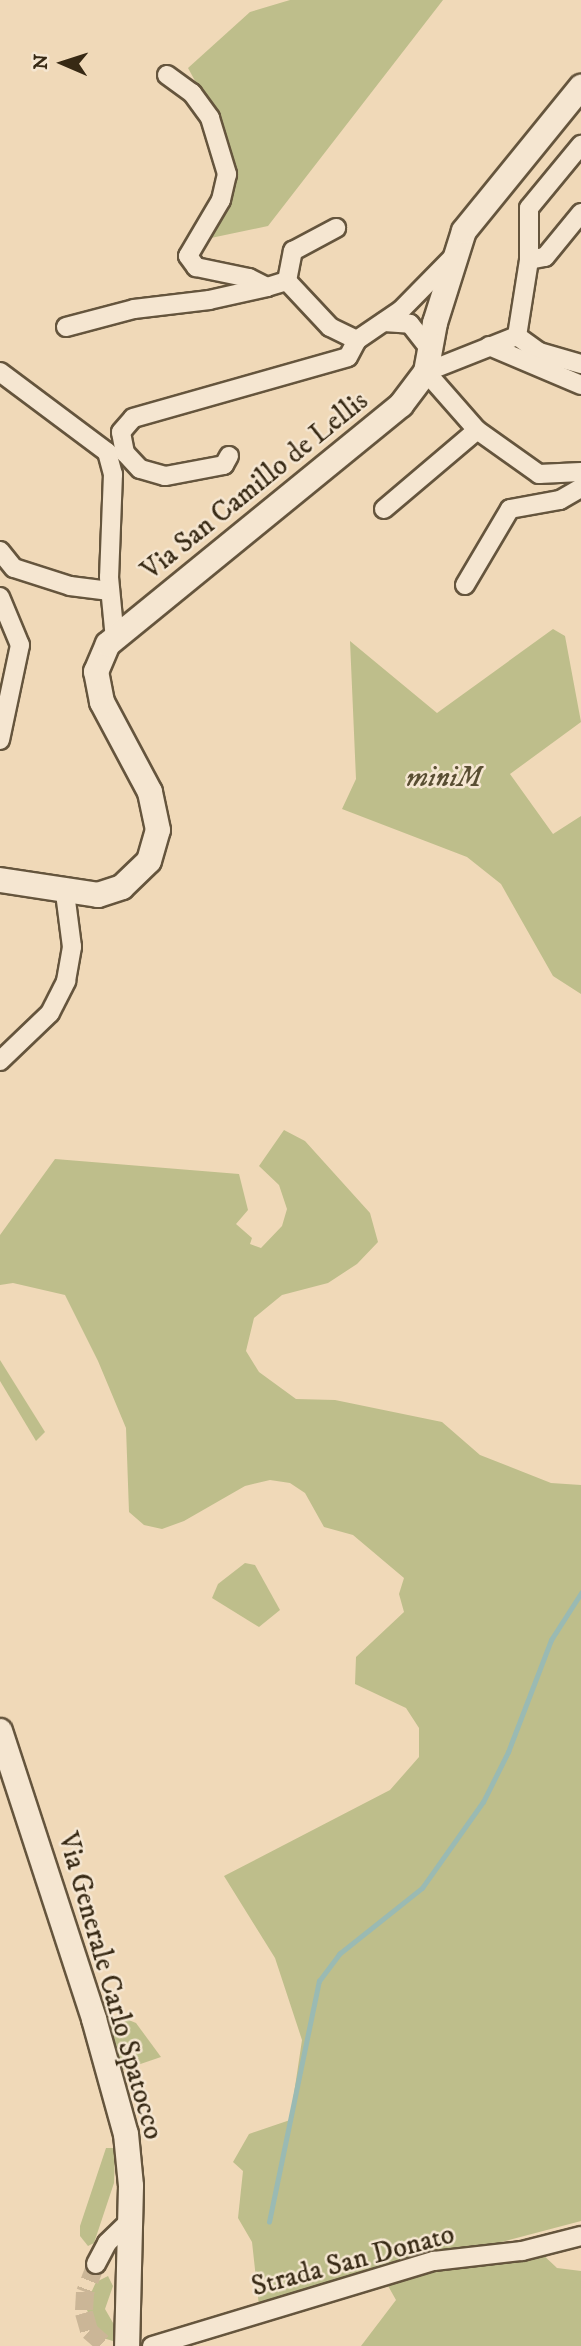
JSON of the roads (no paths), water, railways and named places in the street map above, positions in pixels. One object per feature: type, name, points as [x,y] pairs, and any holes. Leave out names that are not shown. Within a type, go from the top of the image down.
[{"type":"street","points":[[167,75],[192,93],[209,118],[227,174],[221,200],[188,257],[196,267],[249,278],[267,287]]},
{"type":"street","name":"Via San Camillo de Lellis","points":[[0,880],[65,893],[98,895],[122,887],[149,861],[158,830],[150,792],[102,702],[96,672],[115,639],[401,405],[428,361],[438,315],[464,231],[581,87]]},
{"type":"street","points":[[517,336],[529,260],[528,208],[581,145]]},
{"type":"street","points":[[529,260],[545,257],[581,213]]},
{"type":"street","points":[[287,281],[293,251],[336,228]]},
{"type":"street","name":"Via San Camillo de Lellis","points":[[229,457],[224,465],[166,477],[140,470],[125,453],[121,432],[133,418],[348,357],[357,340],[401,310],[457,253]]},
{"type":"street","points":[[66,327],[134,309],[209,300],[287,281]]},
{"type":"street","points":[[287,281],[330,327],[357,340]]},
{"type":"street","name":"Via San Camillo de Lellis","points":[[401,310],[438,315]]},
{"type":"street","points":[[384,321],[438,315]]},
{"type":"street","points":[[384,321],[410,324],[428,361],[477,430],[539,474],[581,472]]},
{"type":"street","points":[[428,361],[517,336]]},
{"type":"street","points":[[517,336],[539,352],[581,365]]},
{"type":"street","points":[[489,346],[581,385]]},
{"type":"street","name":"Via San Camillo de Lellis","points":[[0,372],[107,452],[113,474],[110,592],[115,639]]},
{"type":"street","points":[[384,509],[477,430]]},
{"type":"street","points":[[465,585],[510,509],[560,500],[581,488]]},
{"type":"street","points":[[0,551],[14,568],[70,586],[110,592]]},
{"type":"street","points":[[0,740],[20,645],[2,606]]},
{"type":"street","points":[[0,1061],[50,1013],[66,981],[72,947],[65,893]]},
{"type":"street","name":"Via Generale Carlo Spatocco","points":[[0,1731],[94,2019],[126,2134],[130,2221],[127,2346]]},
{"type":"street","points":[[128,2259],[96,2264],[107,2243],[130,2221]]},
{"type":"street","name":"Strada San Donato","points":[[153,2346],[434,2261],[522,2251],[577,2237]]},
{"type":"waterway","points":[[269,2222],[319,1981],[339,1954],[422,1888],[483,1802],[508,1752],[551,1640],[581,1593]]},
{"type":"tunnel","points":[[96,2264],[85,2292],[84,2313],[89,2331],[106,2346]]},
{"type":"park label","name":"miniM","points":[[444,778]]}]
